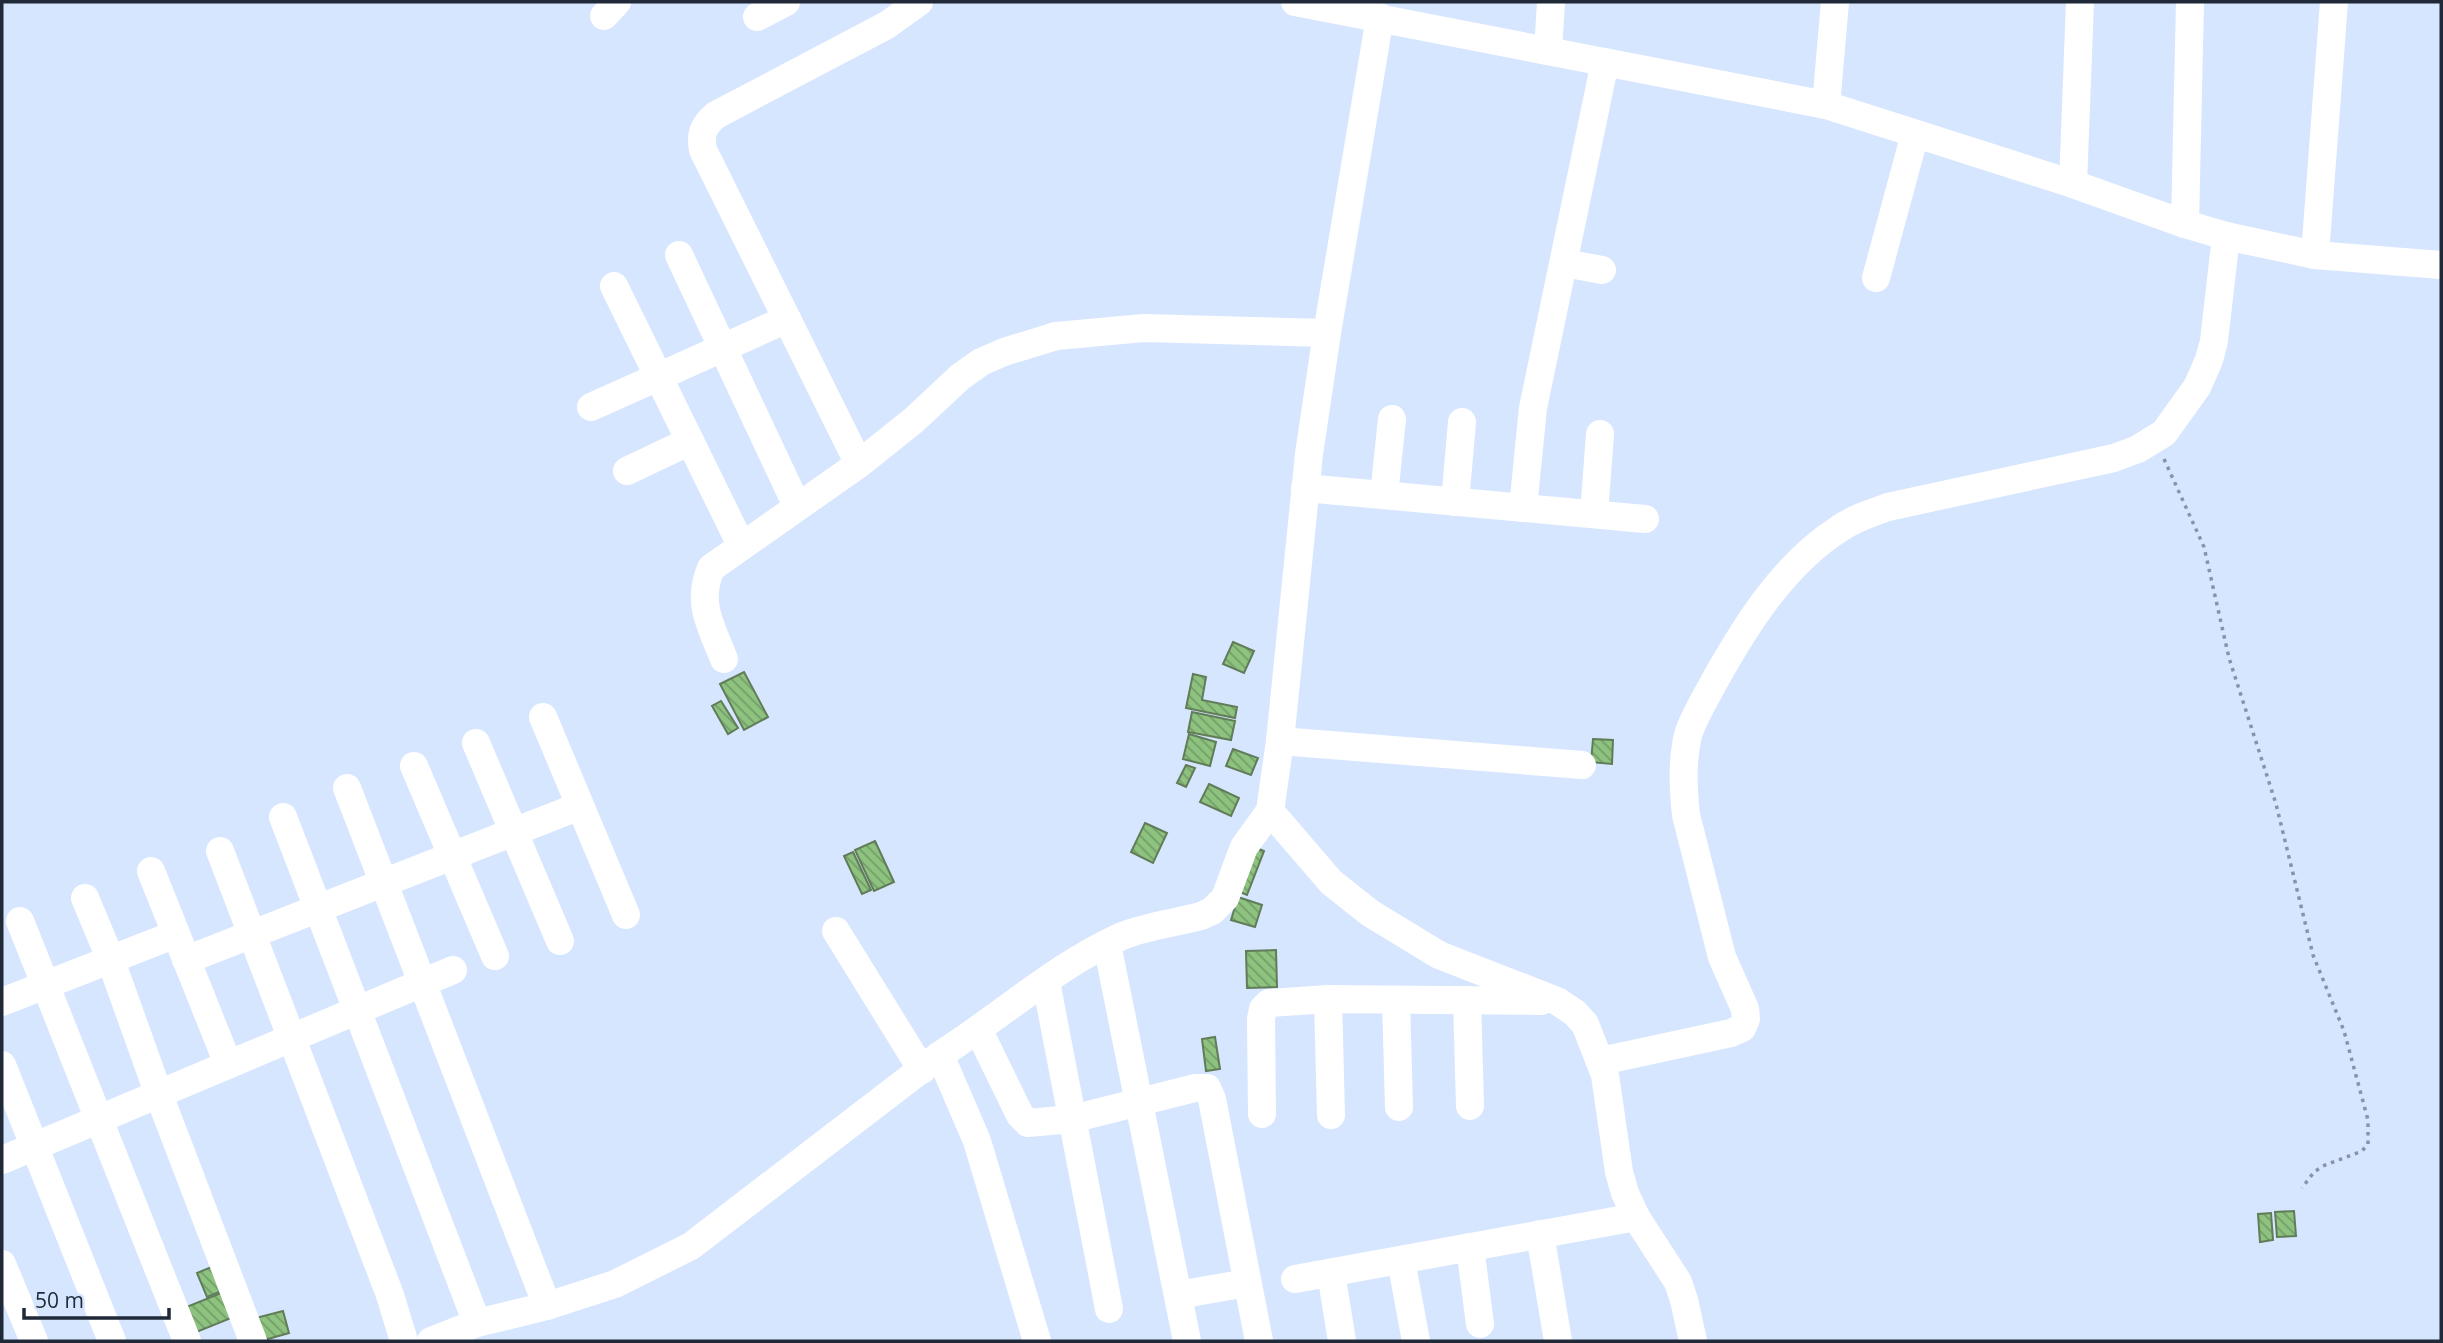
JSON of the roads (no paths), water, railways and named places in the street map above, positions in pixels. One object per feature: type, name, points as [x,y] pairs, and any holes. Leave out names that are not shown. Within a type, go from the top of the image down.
[{"type":"street","points":[[757,17],[786,2]]},
{"type":"street","points":[[859,464],[703,150],[701,137],[705,124],[716,116],[887,25],[919,2]]},
{"type":"street","points":[[1295,2],[1331,5],[1548,51],[1826,105],[2073,184],[2185,225],[2226,236],[2315,255],[2441,265]]},
{"type":"street","points":[[1548,51],[1551,2]]},
{"type":"street","points":[[1826,105],[1835,2]]},
{"type":"street","points":[[2073,184],[2080,2]]},
{"type":"street","points":[[2185,225],[2190,2]]},
{"type":"street","points":[[2315,255],[2334,2]]},
{"type":"street","points":[[431,1341],[477,1323],[547,1306],[615,1284],[691,1246],[931,1062],[979,1031],[1045,982],[1125,935],[1201,916],[1219,906],[1225,898],[1244,847],[1270,811],[1280,741],[1305,488],[1327,333],[1380,16]]},
{"type":"street","points":[[1523,508],[1532,408],[1605,62]]},
{"type":"street","points":[[1876,278],[1915,134]]},
{"type":"street","points":[[1601,1061],[1731,1033],[1742,1028],[1746,1019],[1745,1009],[1722,957],[1686,815],[1685,751],[1689,732],[1698,710],[1735,644],[1789,573],[1810,551],[1839,528],[1888,507],[2114,458],[2138,449],[2164,433],[2197,387],[2209,360],[2214,341],[2226,236]]},
{"type":"street","points":[[679,255],[797,506]]},
{"type":"street","points":[[1564,263],[1602,270]]},
{"type":"street","points":[[614,286],[741,545]]},
{"type":"street","points":[[591,407],[787,319]]},
{"type":"street","points":[[724,659],[703,597],[711,568],[859,464],[981,362],[1035,342],[1080,333],[1144,328],[1327,333]]},
{"type":"street","points":[[1384,495],[1392,419]]},
{"type":"street","points":[[1455,502],[1462,422]]},
{"type":"street","points":[[1594,514],[1600,434]]},
{"type":"street","points":[[627,471],[690,441]]},
{"type":"street","points":[[1305,488],[1645,519]]},
{"type":"street","points":[[543,717],[626,915]]},
{"type":"street","points":[[1280,741],[1581,765]]},
{"type":"street","points":[[476,743],[560,941]]},
{"type":"street","points":[[414,765],[495,956]]},
{"type":"street","points":[[347,788],[547,1306]]},
{"type":"street","points":[[186,960],[580,806]]},
{"type":"street","points":[[1270,811],[1331,882],[1370,913],[1439,955],[1557,1001],[1575,1013],[1585,1024],[1605,1075],[1619,1172],[1625,1193],[1636,1217],[1678,1282],[1693,1341]]},
{"type":"street","points":[[282,817],[477,1323]]},
{"type":"street","points":[[219,850],[397,1312],[404,1341]]},
{"type":"street","points":[[150,871],[229,1064]]},
{"type":"street","points":[[85,898],[110,958],[253,1341]]},
{"type":"street","points":[[20,921],[187,1341]]},
{"type":"street","points":[[836,931],[931,1062],[976,1141],[1037,1341]]},
{"type":"street","points":[[2,1002],[176,934]]},
{"type":"street","points":[[1107,944],[1187,1341]]},
{"type":"street","points":[[2,1160],[453,970]]},
{"type":"street","points":[[1045,982],[1108,1308]]},
{"type":"street","points":[[1262,1114],[1261,1019],[1263,1009],[1269,1003],[1328,999],[1557,1001]]},
{"type":"street","points":[[1328,999],[1331,1115]]},
{"type":"street","points":[[1396,1000],[1399,1107]]},
{"type":"street","points":[[1467,1000],[1470,1106]]},
{"type":"street","points":[[979,1031],[1020,1115],[1028,1123],[1072,1119],[1195,1088],[1207,1088],[1212,1099],[1259,1341]]},
{"type":"street","points":[[2,1065],[112,1341]]},
{"type":"street","points":[[1295,1279],[1636,1217]]},
{"type":"street","points":[[1540,1234],[1558,1341]]},
{"type":"street","points":[[1469,1247],[1480,1324]]},
{"type":"street","points":[[1401,1260],[1416,1341]]},
{"type":"street","points":[[1331,1273],[1342,1341]]},
{"type":"street","points":[[4,1276],[34,1341]]},
{"type":"street","points":[[1178,1295],[1247,1283]]}]
